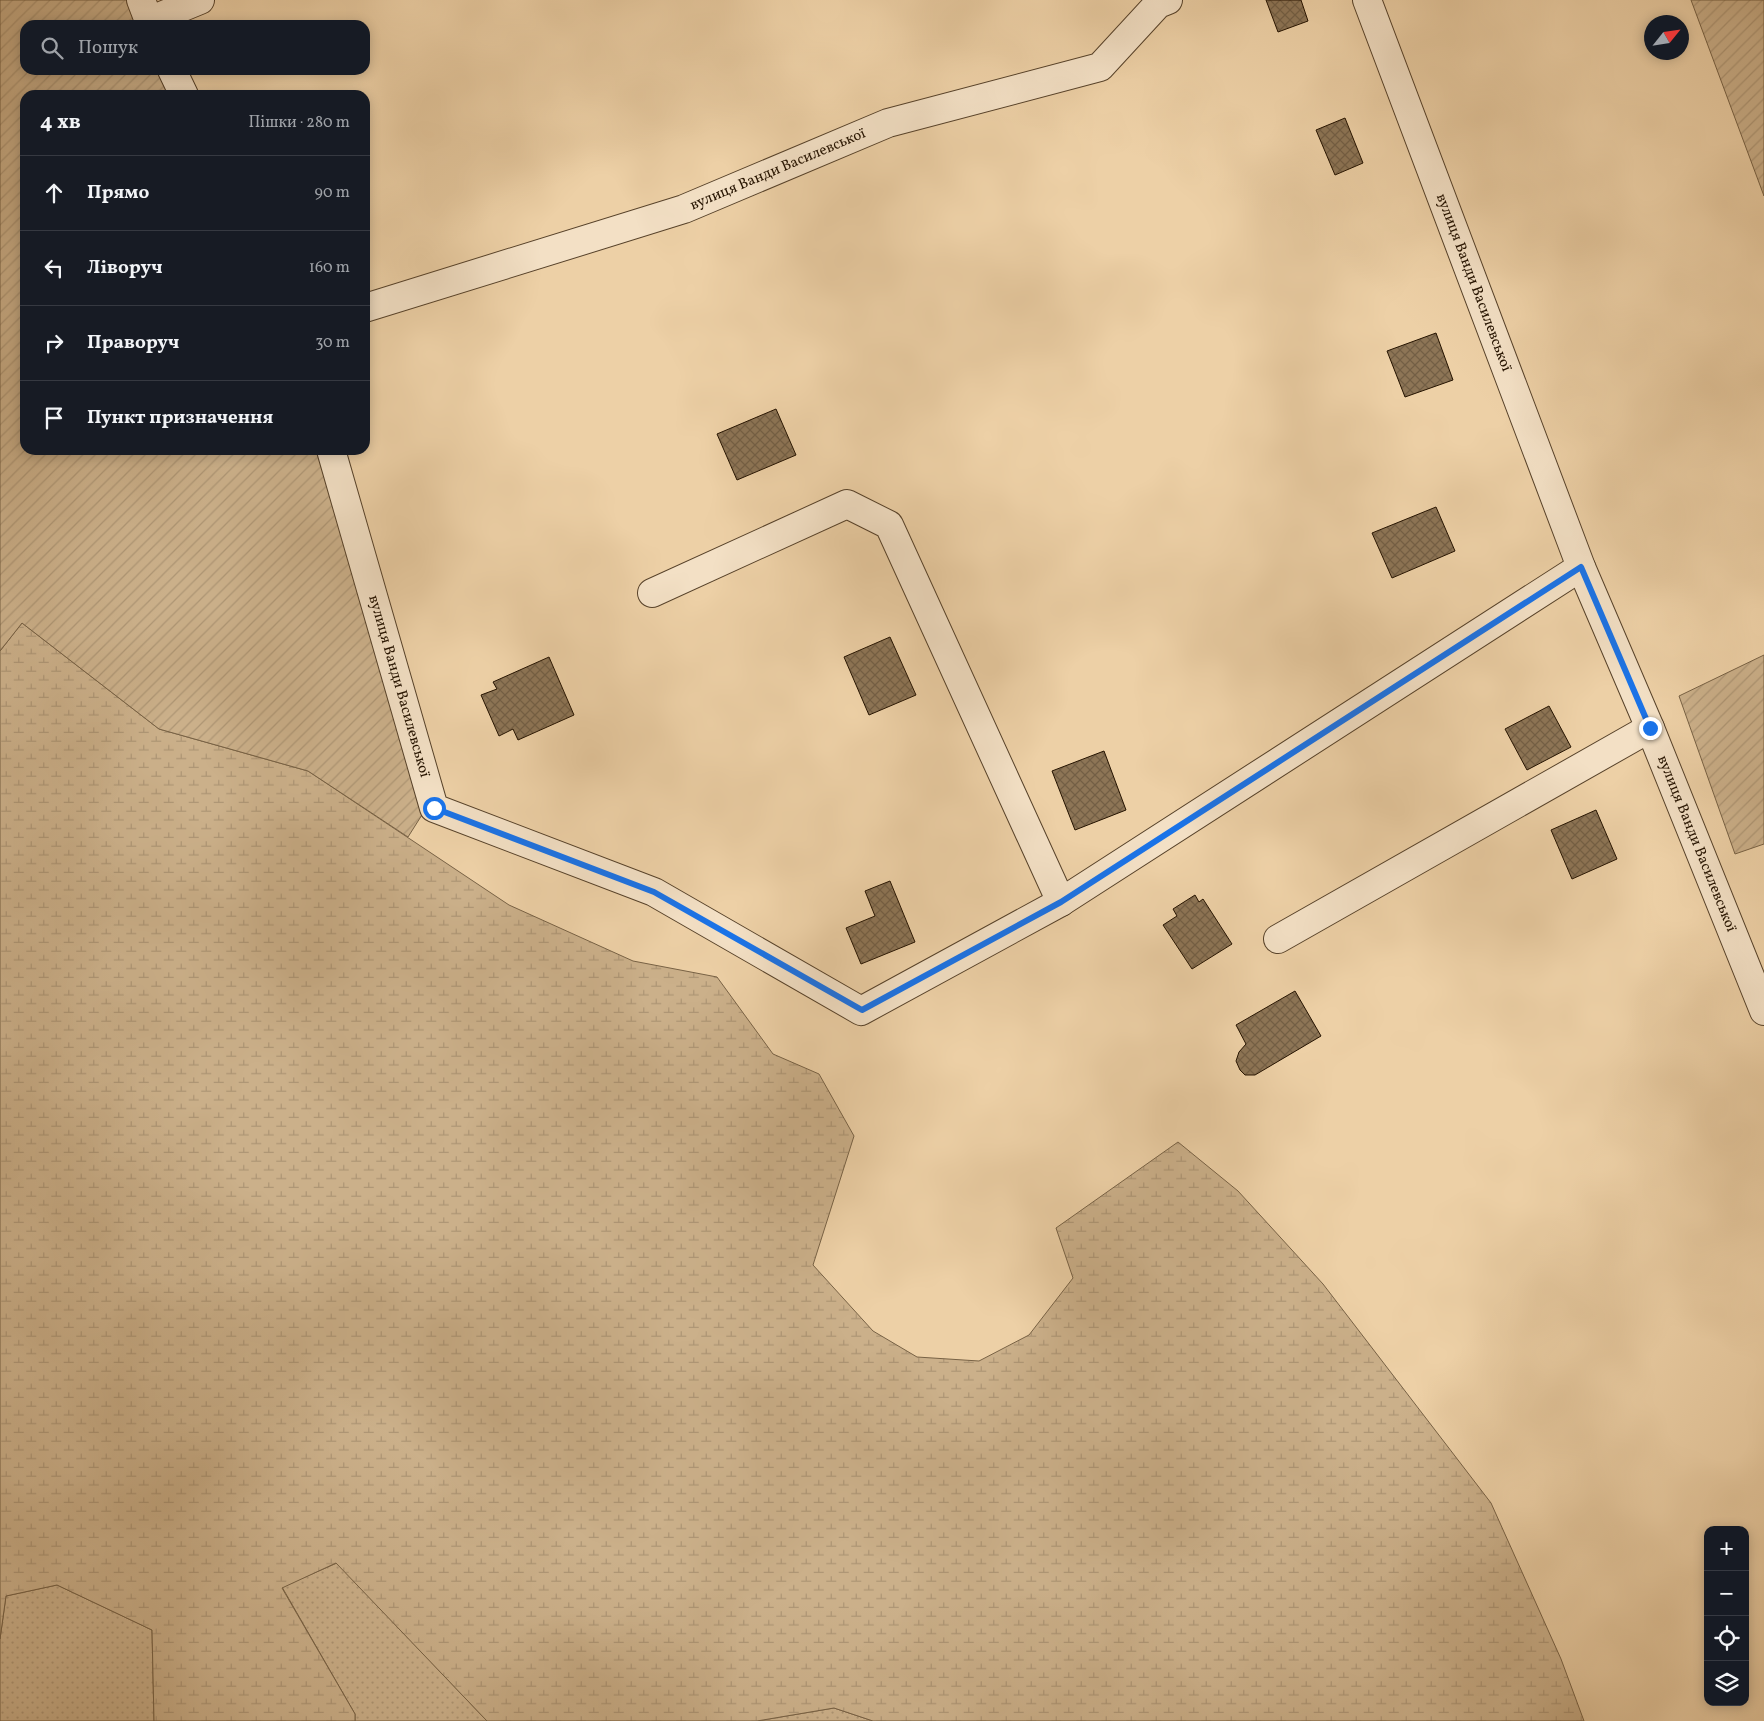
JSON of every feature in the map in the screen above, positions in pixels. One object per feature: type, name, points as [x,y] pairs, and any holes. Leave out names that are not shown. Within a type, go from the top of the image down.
[{"type":"street","points":[[147,15],[200,0]]},
{"type":"street","name":"вулиця Ванди Василевської","points":[[370,306],[684,209],[888,123],[1100,67],[1158,4],[1168,0]]},
{"type":"street","name":"вулиця Ванди Василевської","points":[[1367,0],[1581,567],[1650,728],[1764,1011]]},
{"type":"street","points":[[174,75],[182,90]]},
{"type":"street","name":"вулиця Ванди Василевської","points":[[331,455],[434,808],[654,892],[862,1010],[1061,902],[1581,567]]},
{"type":"street","points":[[652,593],[847,504],[889,525],[1061,902]]},
{"type":"street","points":[[1278,939],[1650,728]]},
{"type":"green space","points":[[0,0],[141,0],[149,20],[20,20],[20,75],[174,75],[182,90],[20,90],[20,455],[332,455],[432,799],[408,837],[308,771],[159,729],[22,623],[0,651]]},
{"type":"green space","points":[[1691,0],[1764,0],[1764,196]]},
{"type":"green space","points":[[22,623],[159,729],[308,771],[509,905],[633,961],[717,977],[773,1054],[819,1074],[854,1136],[813,1265],[873,1331],[917,1357],[979,1361],[1029,1335],[1073,1278],[1056,1228],[1178,1142],[1238,1191],[1323,1284],[1491,1503],[1561,1659],[1584,1721],[873,1721],[834,1708],[757,1721],[487,1721],[336,1563],[282,1588],[355,1714],[355,1721],[154,1721],[152,1630],[57,1585],[6,1596],[0,1639],[0,651]]},
{"type":"green space","points":[[1764,655],[1764,844],[1735,854],[1679,696]]},
{"type":"green space","points":[[337,1563],[487,1721],[355,1721],[355,1714],[282,1587]]},
{"type":"green space","points":[[57,1585],[152,1630],[154,1721],[0,1721],[0,1639],[6,1596]]},
{"type":"green space","points":[[834,1708],[873,1721],[757,1721]]},
{"type":"building","points":[[1266,0],[1301,0],[1308,21],[1278,32]]},
{"type":"building","points":[[1345,118],[1363,163],[1335,175],[1316,130]]},
{"type":"building","points":[[1436,333],[1453,380],[1405,397],[1387,351]]},
{"type":"building","points":[[776,409],[796,455],[737,480],[717,434]]},
{"type":"building","points":[[1436,507],[1455,551],[1392,578],[1372,533]]},
{"type":"building","points":[[890,637],[916,695],[869,715],[844,657]]},
{"type":"building","points":[[549,657],[574,715],[518,740],[513,729],[499,736],[481,695],[497,689],[493,682]]},
{"type":"building","points":[[1549,706],[1571,747],[1527,770],[1505,729]]},
{"type":"building","points":[[1104,751],[1126,810],[1075,830],[1052,771]]},
{"type":"building","points":[[1596,810],[1617,859],[1572,879],[1551,830]]},
{"type":"building","points":[[890,881],[915,942],[861,964],[846,928],[875,916],[865,891]]},
{"type":"building","points":[[1195,895],[1199,902],[1203,899],[1232,944],[1192,969],[1163,925],[1177,916],[1173,909]]},
{"type":"building","points":[[1295,991],[1321,1036],[1255,1075],[1245,1075],[1240,1070],[1236,1061],[1239,1052],[1246,1044],[1236,1025]]},
{"type":"route","points":[[434,808],[654,892],[862,1010],[1061,902],[1581,567],[1650,728]]}]
